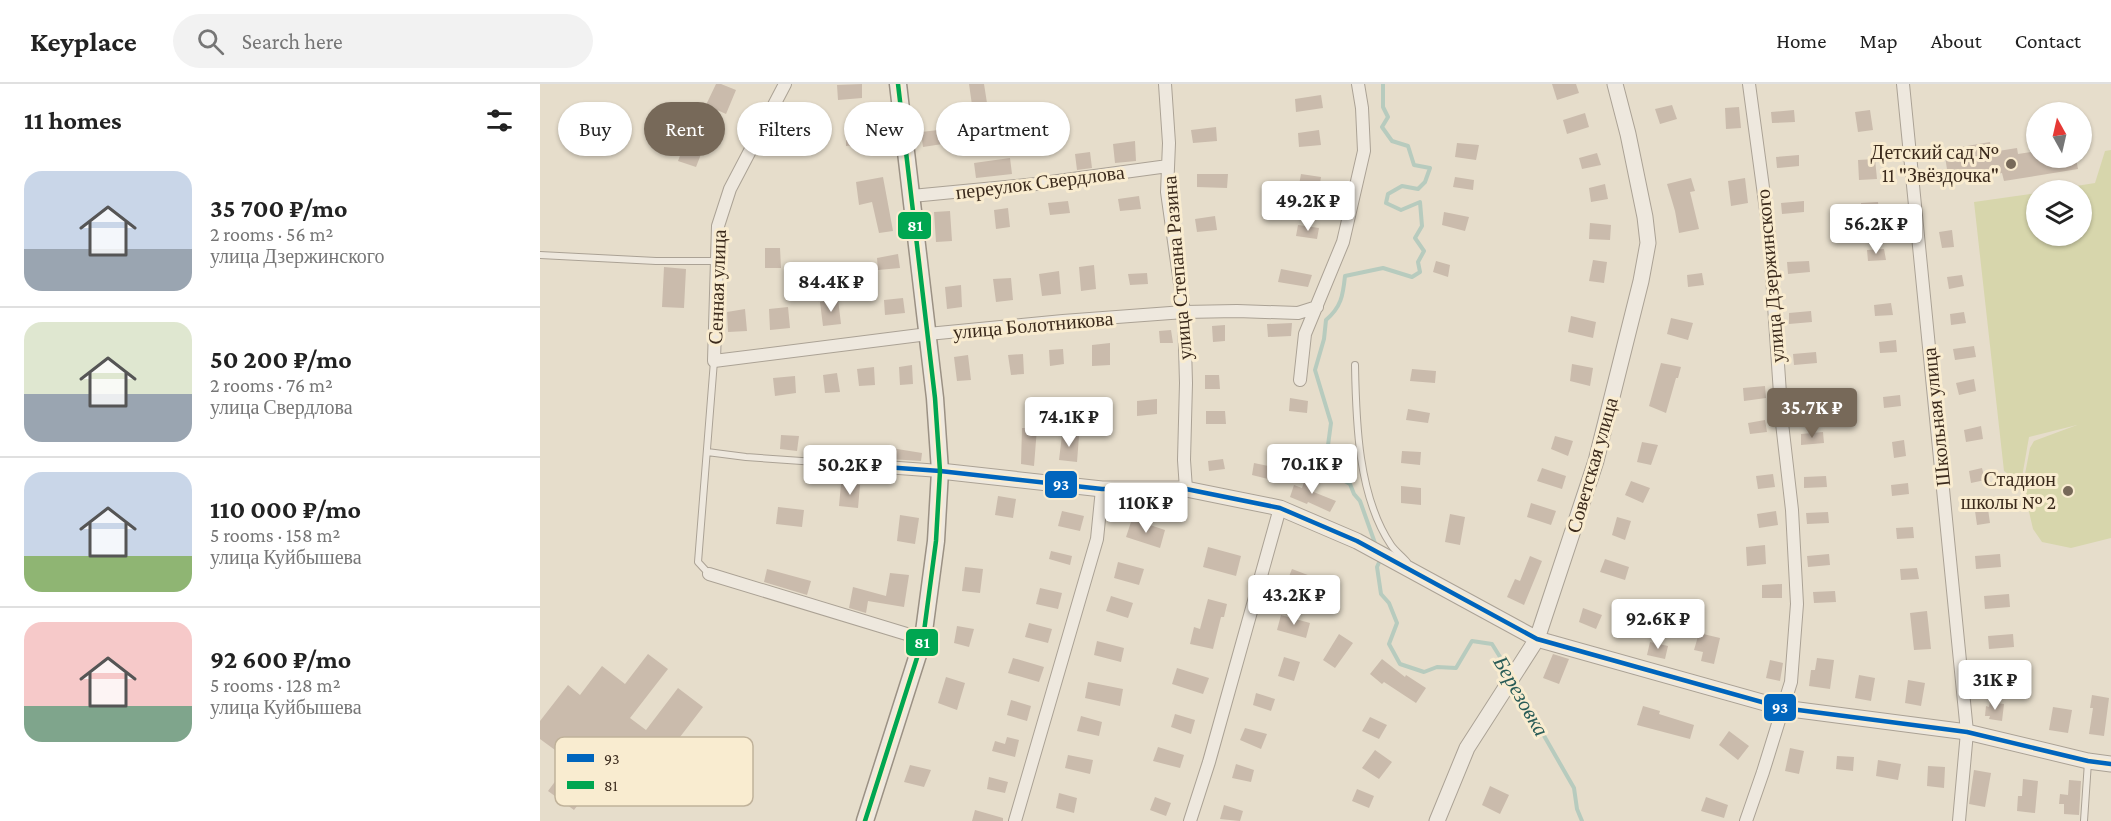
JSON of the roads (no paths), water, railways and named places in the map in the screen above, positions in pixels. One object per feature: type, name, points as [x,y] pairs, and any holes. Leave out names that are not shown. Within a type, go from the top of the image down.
[{"type":"main road","points":[[865,821],[923,639],[936,541],[940,471],[928,334],[898,84]]},
{"type":"street","name":"Сенная улица","points":[[714,361],[718,226],[730,189],[785,84]]},
{"type":"street","name":"улица Степана Разина","points":[[1165,84],[1169,143],[1167,192],[1184,312],[1186,489]]},
{"type":"street","points":[[1300,380],[1305,334],[1333,271],[1343,242],[1364,151],[1362,108],[1358,84]]},
{"type":"street","name":"Советская улица","points":[[1437,821],[1467,748],[1537,639],[1596,461],[1641,281],[1648,243],[1646,217],[1615,84]]},
{"type":"street","name":"улица Дзержинского","points":[[1746,821],[1791,682],[1797,604],[1792,510],[1782,423],[1769,232],[1749,84]]},
{"type":"street","name":"Школьная улица","points":[[1903,84],[1967,732],[1959,821]]},
{"type":"street","name":"переулок Свердлова","points":[[912,196],[1059,182],[1168,166]]},
{"type":"street","name":"улица Болотникова","points":[[714,361],[928,334],[1184,312],[1298,313],[1317,307]]},
{"type":"street","points":[[816,462],[940,471],[1102,489],[1186,489],[1281,507],[1357,541],[1537,639],[1783,708],[1967,732],[2088,761],[2111,764]]},
{"type":"street","points":[[1016,821],[1097,539],[1102,489]]},
{"type":"street","points":[[1190,821],[1209,762],[1281,507]]},
{"type":"street","points":[[709,574],[923,639]]},
{"type":"lane","points":[[540,255],[656,261],[718,261]]},
{"type":"lane","points":[[709,574],[698,562],[714,361]]},
{"type":"lane","points":[[1355,365],[1356,412],[1363,471],[1384,532],[1392,546],[1418,573]]},
{"type":"lane","points":[[707,452],[816,462]]},
{"type":"lane","points":[[2084,821],[2088,761]]},
{"type":"waterway","name":"Березовка","points":[[1376,546],[1360,501],[1350,484],[1330,472],[1326,460],[1331,423],[1315,370],[1324,339],[1326,320],[1340,301],[1345,276],[1383,268],[1412,277],[1420,272],[1418,262],[1424,251],[1415,238],[1422,226],[1420,202],[1401,210],[1386,203],[1388,194],[1402,186],[1418,189],[1425,182],[1430,168],[1414,165],[1408,146],[1392,141],[1382,127],[1388,117],[1383,107],[1383,84]]},
{"type":"waterway","name":"Березовка","points":[[1381,558],[1377,567],[1381,594],[1389,603],[1397,623],[1389,644],[1400,664],[1424,672],[1437,667],[1456,668],[1472,641],[1492,644],[1510,673]]},
{"type":"waterway","name":"Березовка","points":[[1514,683],[1523,703],[1574,788],[1577,809],[1582,821]]},
{"type":"place","name":"Детский сад № 11 \"Звёздочка\"","points":[[2011,164]]},
{"type":"place","name":"Стадион школы № 2","points":[[2068,491]]}]
